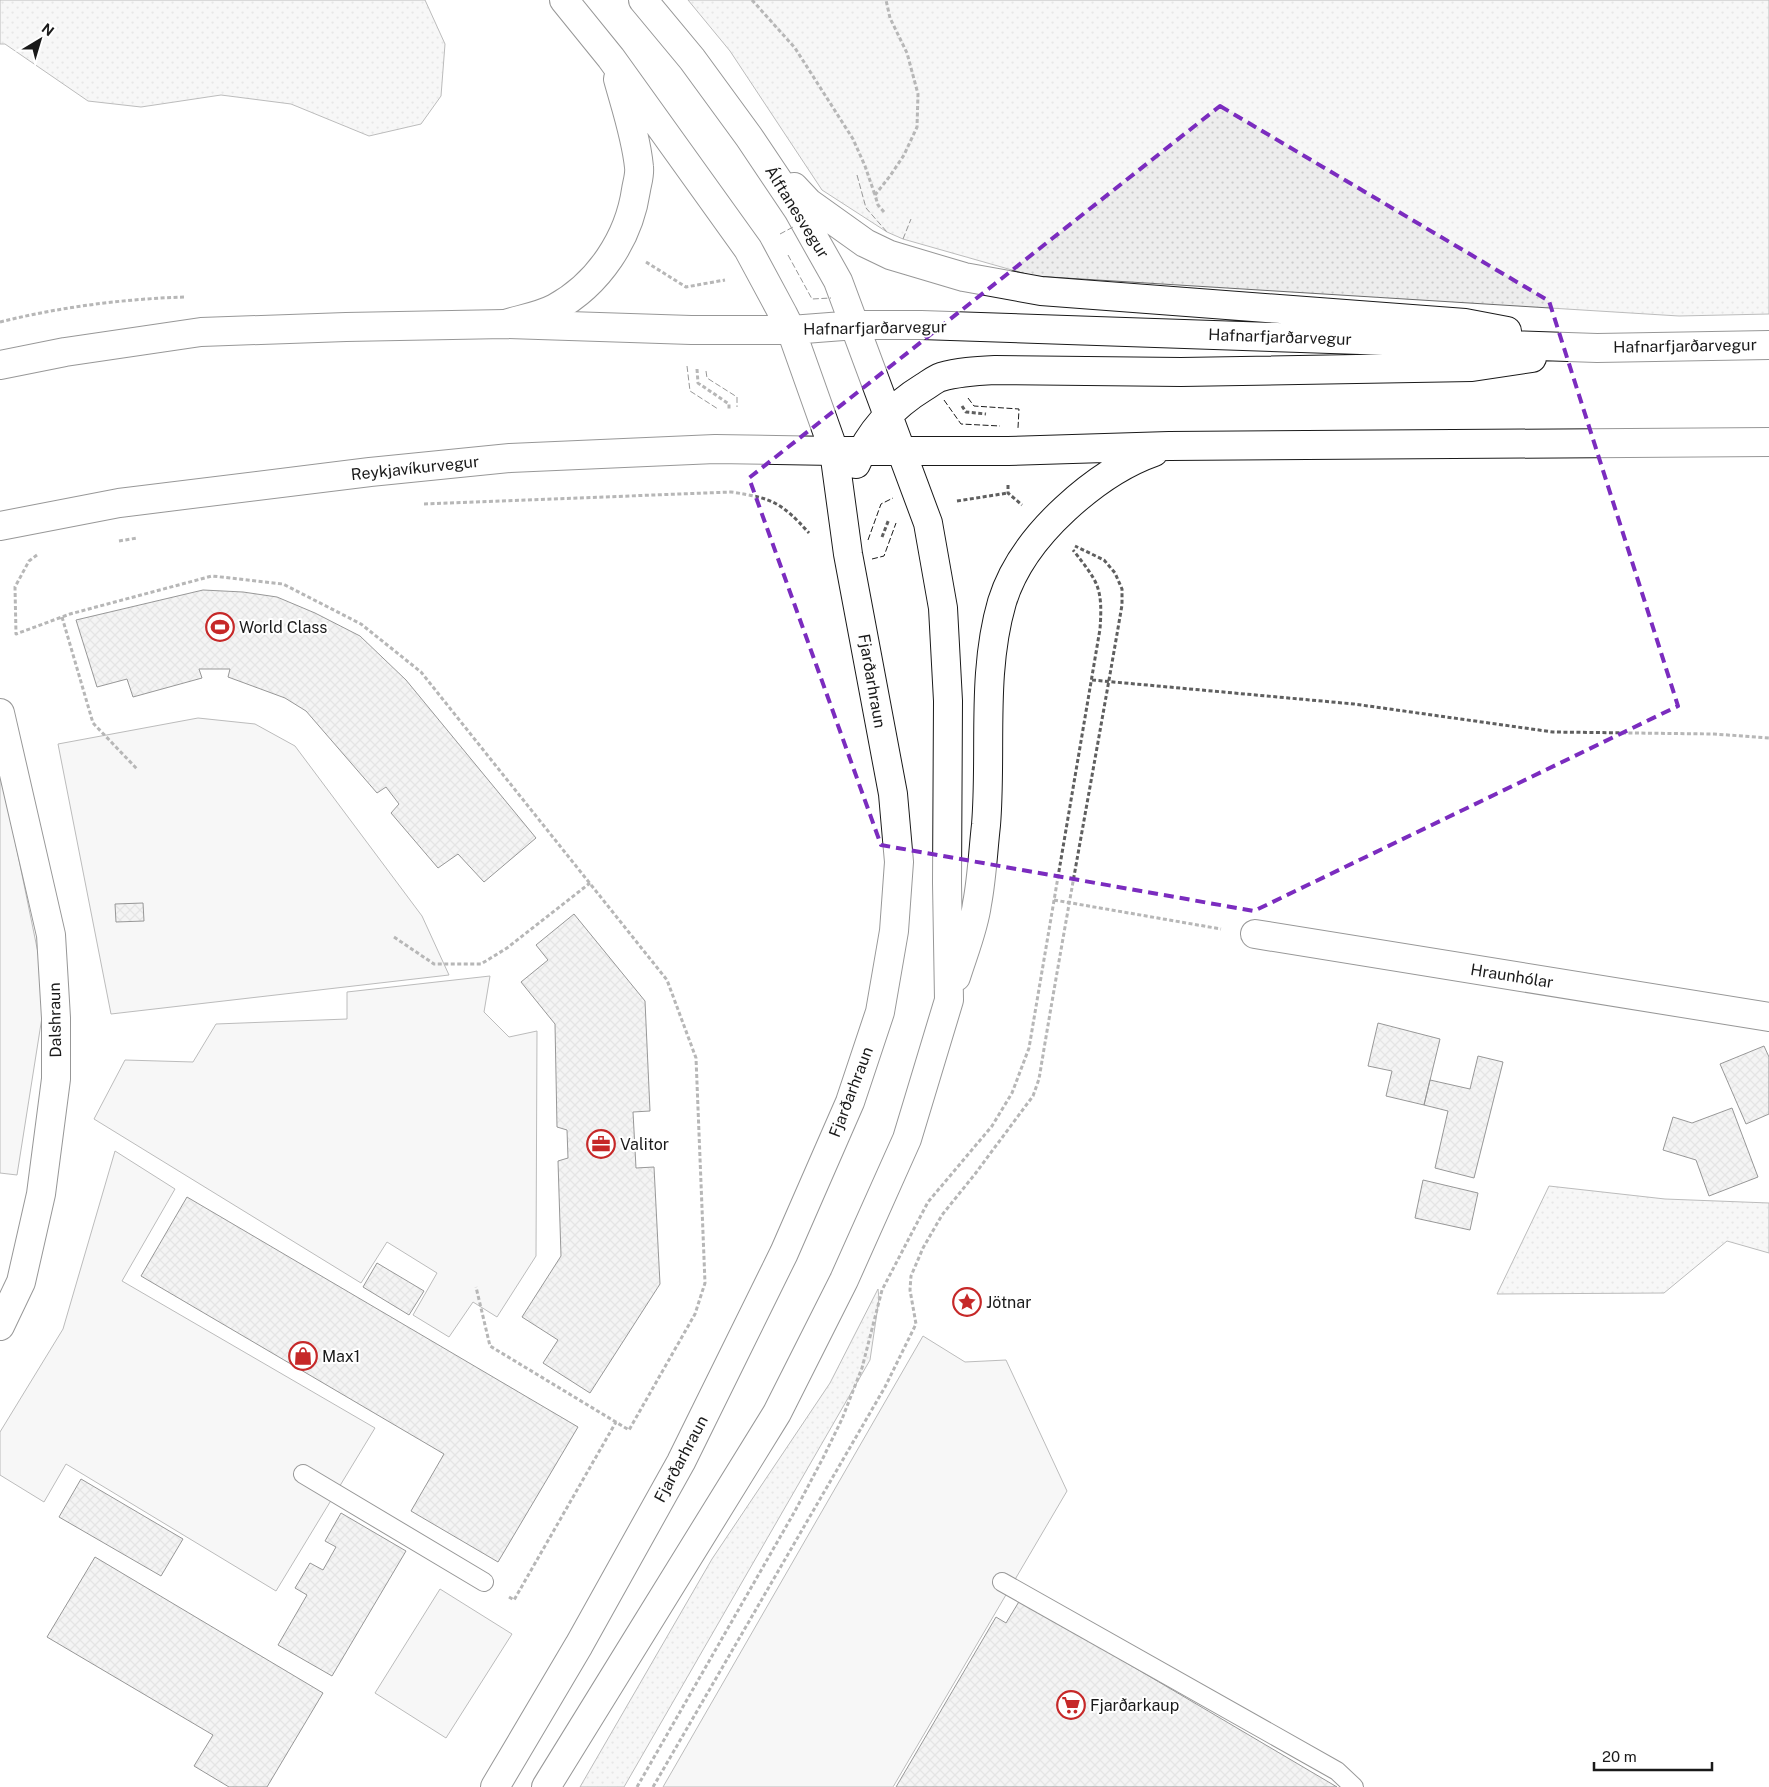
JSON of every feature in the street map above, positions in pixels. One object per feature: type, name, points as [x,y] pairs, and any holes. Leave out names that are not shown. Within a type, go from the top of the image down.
[{"type":"main road","points":[[0,365],[65,352],[201,332],[505,324],[691,330],[791,330],[748,249],[611,58],[564,0]]},
{"type":"main road","name":"Álftanesvegur","points":[[643,0],[692,59],[749,137],[798,210],[838,281],[902,450]]},
{"type":"main road","points":[[505,324],[555,308],[585,287],[608,261],[619,244],[633,210],[639,169],[632,128],[611,58]]},
{"type":"main road","points":[[749,137],[809,203],[864,243],[890,255],[964,277],[1041,291],[1465,323],[1597,348]]},
{"type":"main road","name":"Hafnarfjarðarvegur","points":[[791,330],[856,325],[921,324],[1597,348],[1769,345]]},
{"type":"main road","name":"Fjarðarhraun","points":[[495,1787],[579,1645],[681,1462],[792,1236],[850,1102],[880,1012],[894,931],[899,862],[892,794],[844,523],[834,451],[791,330]]},
{"type":"main road","points":[[844,523],[853,471],[872,432],[889,413],[910,395],[939,378],[968,372],[995,370],[1181,372],[1472,367],[1597,348]]},
{"type":"main road","points":[[834,451],[1008,452],[1169,446],[1769,442]]},
{"type":"main road","points":[[546,1787],[782,1404],[844,1280],[907,1139],[977,906],[986,823],[991,672],[995,634],[1003,601],[1015,573],[1039,536],[1068,506],[1104,477],[1133,459],[1169,446]]},
{"type":"main road","name":"Reykjavíkurvegur","points":[[0,526],[118,503],[370,472],[510,458],[715,449],[834,451]]},
{"type":"main road","points":[[902,450],[928,523],[943,608],[948,701],[947,883],[949,1000]]},
{"type":"main road","name":"Dalshraun","points":[[0,713],[51,935],[56,1018],[56,1079],[41,1194],[21,1282],[0,1326]]},
{"type":"main road","name":"Hraunhólar","points":[[1255,934],[1769,1017]]},
{"type":"lane","points":[[303,1474],[484,1582]]},
{"type":"lane","points":[[1002,1582],[1337,1771],[1354,1787]]},
{"type":"path","points":[[752,0],[795,48],[852,139],[865,166],[878,205]]},
{"type":"path","points":[[875,195],[904,155],[917,127],[918,94],[907,53],[890,18],[886,0]]},
{"type":"path","points":[[641,258],[686,287],[726,279]]},
{"type":"path","points":[[697,369],[698,383],[729,404],[729,409]]},
{"type":"path","points":[[961,405],[966,412],[991,415]]},
{"type":"path","points":[[1008,484],[1008,493]]},
{"type":"path","points":[[424,504],[731,492],[774,501],[792,514],[809,533],[813,542]]},
{"type":"path","points":[[948,503],[1008,493],[1028,509]]},
{"type":"path","points":[[880,541],[891,515]]},
{"type":"path","points":[[111,542],[141,538]]},
{"type":"path","points":[[653,1787],[885,1387],[916,1324],[910,1290],[911,1276],[923,1248],[942,1215],[1033,1096],[1039,1079],[1068,903],[1098,752],[1122,605],[1122,589],[1115,573],[1104,560],[1074,545]]},
{"type":"path","points":[[43,551],[29,561],[15,587],[16,634],[62,617],[212,576],[283,584],[361,624],[421,672],[666,980],[696,1058],[705,1283],[695,1314],[629,1430],[490,1346],[476,1287]]},
{"type":"path","points":[[62,617],[93,722],[137,769]]},
{"type":"path","points":[[1092,680],[1354,704],[1552,732],[1714,734],[1769,738]]},
{"type":"path","points":[[394,937],[434,964],[480,964],[507,948],[590,883]]},
{"type":"path","points":[[1054,900],[1255,934]]},
{"type":"path","points":[[484,1582],[514,1600],[616,1421]]},
{"type":"highlighted area","points":[[1220,106],[1549,301],[1678,706],[1254,911],[881,845],[749,478]]},
{"type":"shaded area","points":[[0,0],[425,0],[445,44],[441,96],[421,124],[369,136],[291,104],[221,95],[141,107],[88,101],[5,44],[0,44]]},
{"type":"shaded area","points":[[688,0],[1769,0],[1769,314],[1679,316],[1033,276],[903,239],[887,232],[822,190],[730,51]]},
{"type":"shaded area","points":[[198,718],[255,724],[295,746],[422,916],[449,975],[111,1014],[58,744]]},
{"type":"shaded area","points":[[0,767],[46,992],[17,1175],[0,1173]]},
{"type":"shaded area","points":[[490,976],[484,1012],[509,1037],[537,1031],[536,1256],[497,1317],[473,1302],[449,1337],[413,1315],[437,1273],[387,1242],[361,1283],[94,1119],[125,1060],[193,1062],[216,1024],[347,1019],[347,992]]},
{"type":"shaded area","points":[[115,1151],[175,1189],[122,1281],[375,1428],[276,1591],[66,1464],[44,1502],[0,1475],[0,1432],[63,1329]]},
{"type":"shaded area","points":[[1549,1186],[1665,1199],[1769,1203],[1769,1253],[1727,1241],[1664,1293],[1497,1294]]},
{"type":"shaded area","points":[[878,1289],[879,1299],[870,1360],[624,1787],[580,1787],[712,1559],[830,1383]]},
{"type":"shaded area","points":[[923,1336],[965,1362],[1006,1360],[1067,1491],[893,1787],[663,1787]]},
{"type":"shaded area","points":[[440,1589],[512,1634],[446,1738],[375,1693]]},
{"type":"building","points":[[203,590],[243,592],[277,597],[315,613],[360,636],[406,680],[536,838],[484,882],[458,854],[438,868],[391,813],[399,804],[386,787],[377,793],[306,711],[285,698],[228,677],[230,669],[199,669],[202,678],[133,697],[127,679],[97,687],[76,620]]},
{"type":"building","points":[[143,903],[144,921],[116,922],[115,904]]},
{"type":"building","name":"Valitor","points":[[574,914],[645,1001],[650,1111],[633,1112],[636,1168],[654,1167],[660,1284],[590,1393],[543,1363],[558,1340],[522,1317],[561,1256],[558,1161],[568,1158],[567,1130],[557,1127],[555,1024],[521,982],[548,960],[536,945]]},
{"type":"building","points":[[1378,1023],[1440,1039],[1424,1105],[1386,1096],[1392,1071],[1368,1066]]},
{"type":"building","points":[[1764,1046],[1769,1057],[1769,1114],[1746,1124],[1720,1064]]},
{"type":"building","points":[[1478,1056],[1503,1062],[1474,1178],[1435,1168],[1448,1111],[1424,1105],[1430,1080],[1470,1089]]},
{"type":"building","points":[[1732,1108],[1758,1177],[1709,1196],[1696,1160],[1663,1150],[1673,1117],[1692,1123]]},
{"type":"building","points":[[1423,1180],[1478,1193],[1470,1230],[1415,1218]]},
{"type":"building","points":[[187,1197],[578,1427],[498,1562],[411,1511],[444,1454],[141,1276]]},
{"type":"building","points":[[377,1263],[424,1291],[409,1315],[363,1287]]},
{"type":"building","points":[[81,1479],[183,1539],[161,1576],[59,1517]]},
{"type":"building","points":[[341,1513],[406,1551],[332,1676],[278,1645],[307,1595],[295,1588],[310,1563],[323,1570],[336,1547],[325,1541]]},
{"type":"building","points":[[95,1557],[323,1693],[267,1787],[229,1787],[194,1766],[213,1735],[47,1637]]},
{"type":"building","name":"Fjarðarkaup","points":[[1020,1600],[1337,1787],[896,1787],[996,1617],[1006,1623]]},
{"type":"fence","points":[[857,175],[866,208],[887,232]]},
{"type":"fence","points":[[903,239],[911,219]]},
{"type":"fence","points":[[780,234],[795,226]]},
{"type":"fence","points":[[788,255],[812,299],[831,298]]},
{"type":"fence","points":[[687,366],[690,391],[718,409]]},
{"type":"fence","points":[[706,371],[707,378],[737,397],[737,407]]},
{"type":"fence","points":[[968,398],[974,406],[1019,409],[1018,428]]},
{"type":"fence","points":[[944,400],[961,424],[1000,426]]},
{"type":"fence","points":[[868,540],[881,504],[893,498]]},
{"type":"fence","points":[[872,559],[884,556],[896,523]]},
{"type":"place","name":"World Class","points":[[220,627]]},
{"type":"place","name":"Valitor","points":[[601,1144]]},
{"type":"place","name":"Jötnar","points":[[967,1302]]},
{"type":"place","name":"Max1","points":[[303,1356]]},
{"type":"place","name":"Fjarðarkaup","points":[[1071,1705]]}]
